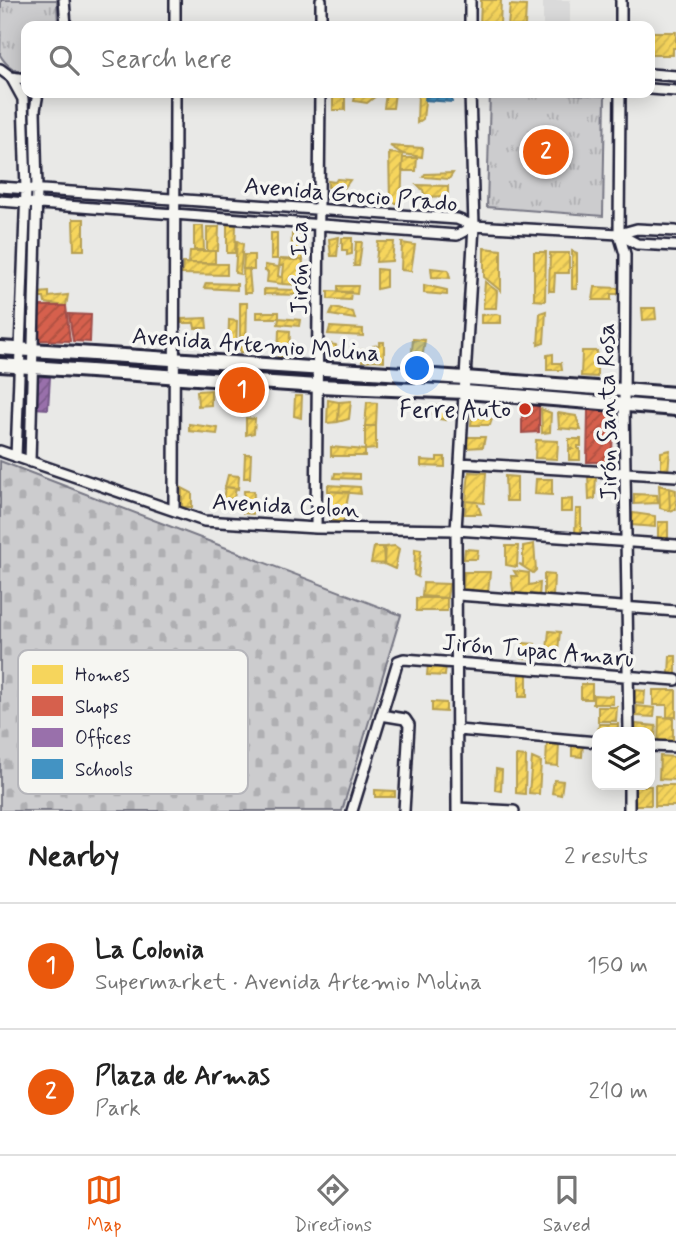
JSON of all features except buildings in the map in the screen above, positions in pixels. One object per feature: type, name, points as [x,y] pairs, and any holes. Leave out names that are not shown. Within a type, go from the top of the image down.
[{"type":"street","points":[[64,0],[66,21]]},
{"type":"street","points":[[175,0],[175,21]]},
{"type":"street","points":[[321,0],[321,21]]},
{"type":"street","points":[[470,0],[470,21]]},
{"type":"street","points":[[621,0],[621,21]]},
{"type":"street","points":[[0,69],[11,77],[21,95]]},
{"type":"street","points":[[655,74],[676,76]]},
{"type":"street","points":[[11,77],[21,78]]},
{"type":"street","points":[[655,89],[676,91]]},
{"type":"street","points":[[22,98],[27,350]]},
{"type":"street","points":[[16,457],[26,367],[37,189],[35,110],[37,98]]},
{"type":"street","points":[[174,509],[175,98]]},
{"type":"street","name":"Jirón Ica","points":[[316,528],[320,98]]},
{"type":"street","points":[[470,98],[474,226],[456,530],[457,810],[514,811]]},
{"type":"street","name":"Jirón Santa Rosa","points":[[620,98],[618,234],[625,254],[624,404],[629,727]]},
{"type":"street","name":"Avenida Grocio Prado","points":[[0,187],[457,219],[474,226]]},
{"type":"street","name":"Avenida Grocio Prado","points":[[0,201],[457,235],[474,226]]},
{"type":"street","points":[[474,226],[618,234],[637,229],[676,231]]},
{"type":"street","points":[[618,234],[637,244],[676,246]]},
{"type":"street","name":"Avenida Artemio Molina","points":[[0,348],[676,394]]},
{"type":"street","name":"Avenida Artemio Molina","points":[[0,365],[465,393],[676,409]]},
{"type":"street","points":[[26,367],[30,462]]},
{"type":"street","name":"Avenida Colon","points":[[0,451],[204,521],[316,528],[456,530],[676,545]]},
{"type":"street","points":[[460,463],[676,476]]},
{"type":"street","points":[[458,595],[676,611]]},
{"type":"street","name":"Jirón Tupac Amaru","points":[[381,715],[398,662],[404,659],[676,680]]},
{"type":"street","points":[[352,811],[381,715],[405,719],[409,725],[404,811]]},
{"type":"street","points":[[458,730],[592,742]]},
{"type":"street","points":[[655,746],[676,747]]},
{"type":"street","points":[[629,790],[629,811]]},
{"type":"shaded area","points":[[543,0],[570,0],[570,21],[543,21]]},
{"type":"green space","points":[[1,0],[57,0],[58,21],[21,21],[21,71],[11,67],[0,55]]},
{"type":"green space","points":[[490,98],[605,98],[603,216],[487,207]]},
{"type":"green space","points":[[0,461],[401,615],[342,811],[0,811]]},
{"type":"place","name":"Plaza de Armas","points":[[546,152]]},
{"type":"place","name":"La Colonia","points":[[242,390]]},
{"type":"place","name":"Ferre Auto","points":[[525,409]]}]
